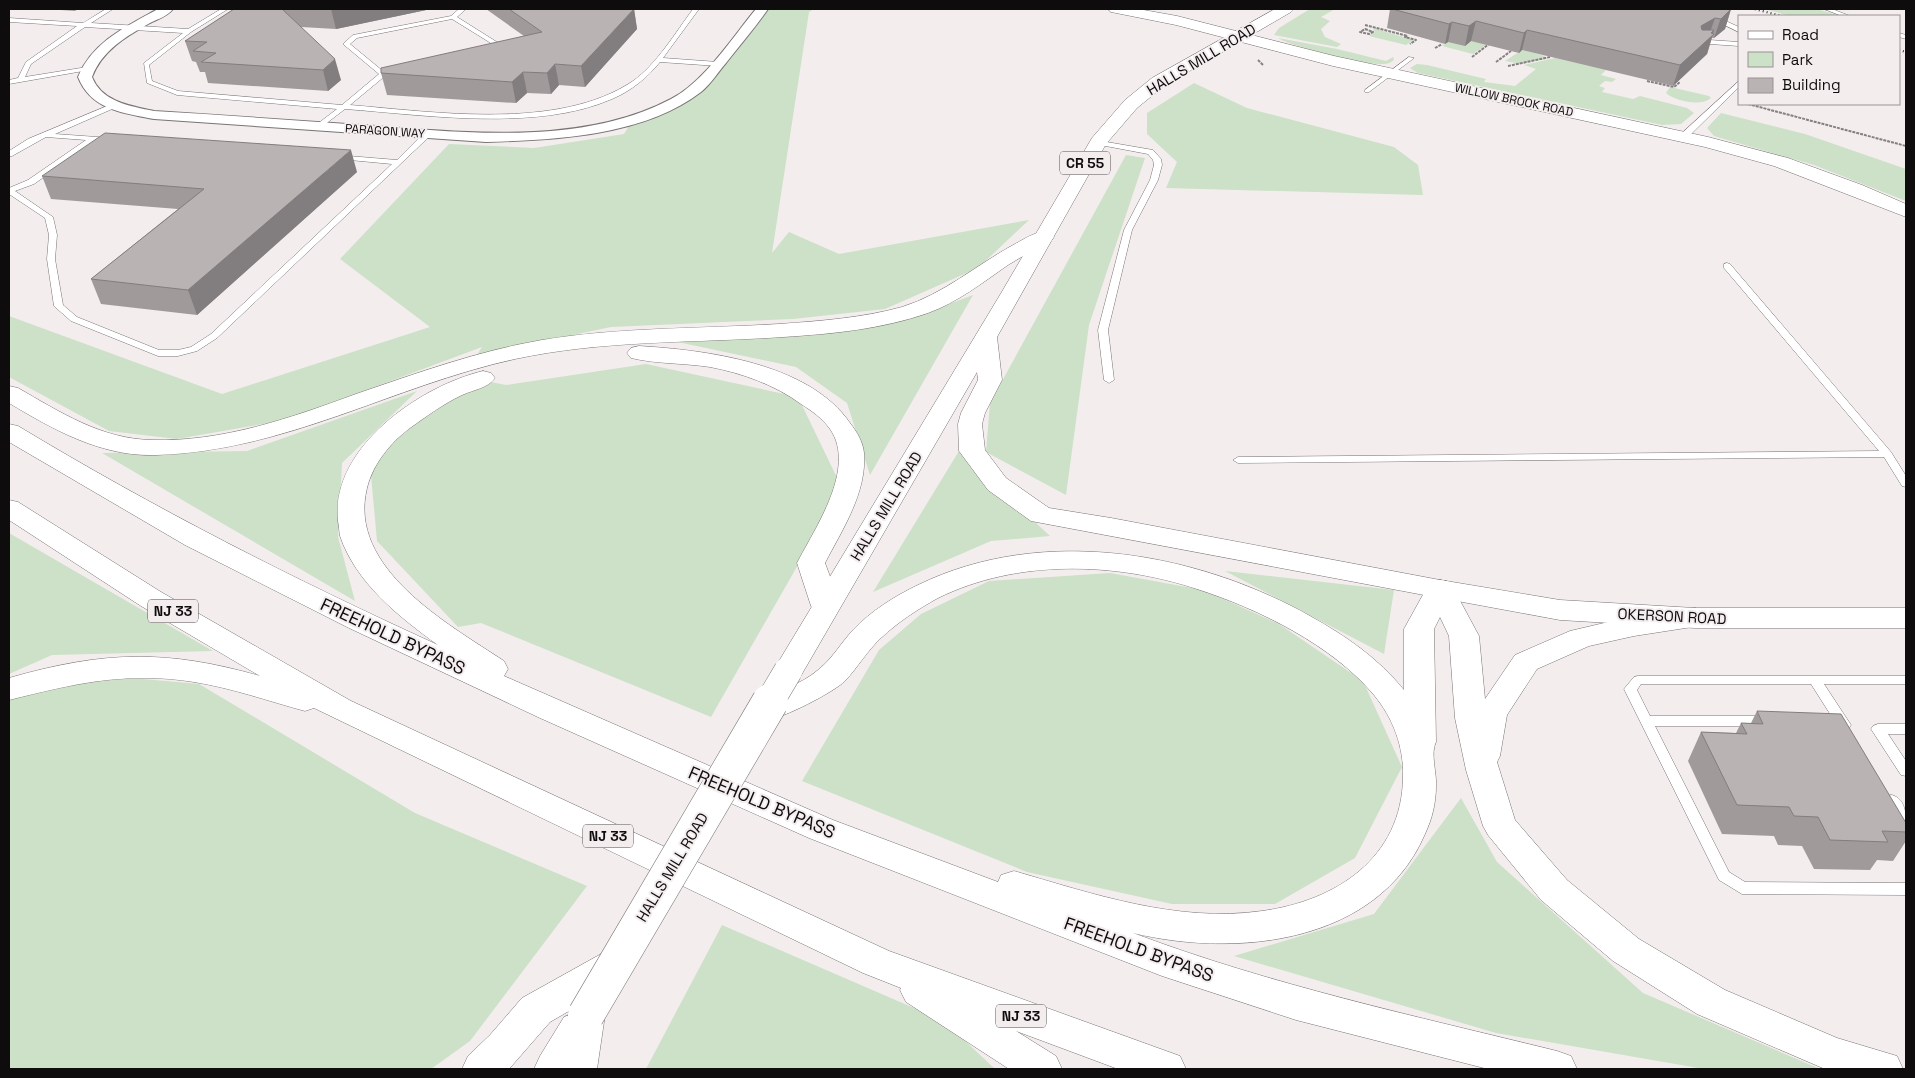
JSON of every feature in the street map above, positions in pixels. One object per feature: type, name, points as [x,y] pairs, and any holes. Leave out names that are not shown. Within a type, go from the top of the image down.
[{"type":"main road","name":"WILLOW BROOK ROAD","points":[[1116,9],[1177,21],[1390,73],[1683,137],[1781,162],[1855,189],[1906,211]]},
{"type":"main road","name":"HALLS MILL ROAD","points":[[554,1069],[986,337],[1098,142],[1131,104],[1149,88],[1179,68],[1286,9]]},
{"type":"main road","points":[[9,394],[68,427],[102,442],[151,448],[214,444],[274,431],[474,363],[541,347],[605,339],[819,328],[891,316],[936,302],[958,291],[992,266],[1044,237]]},
{"type":"main road","name":"OKERSON ROAD","points":[[986,337],[990,380],[973,413],[970,424],[972,452],[997,484],[1041,515],[1111,526],[1560,610],[1694,618],[1906,618]]},
{"type":"main road","points":[[552,710],[425,622],[391,591],[370,566],[351,525],[349,502],[352,486],[368,454],[382,438],[410,414],[461,386],[512,369],[542,362],[573,357],[637,353],[688,356],[733,364],[787,384],[810,398],[840,424],[849,442],[852,459],[849,479],[837,514],[811,563],[826,606]]},
{"type":"main road","name":"FREEHOLD BYPASS","points":[[9,431],[195,539],[359,621],[552,710],[821,828],[1175,964],[1296,1003],[1557,1069]]},
{"type":"main road","name":"NJ 33","points":[[9,508],[151,599],[340,709],[876,962],[1166,1069]]},
{"type":"main road","points":[[765,710],[828,679],[851,651],[890,615],[926,593],[969,575],[1024,563],[1055,560],[1091,560],[1154,570],[1202,581],[1276,609],[1337,645],[1363,665],[1388,692],[1408,724],[1418,754],[1421,789]]},
{"type":"main road","points":[[1440,589],[1464,636],[1471,718],[1482,770],[1500,826],[1554,890],[1626,950],[1712,1002],[1832,1054],[1883,1069]]},
{"type":"main road","points":[[821,828],[1066,901],[1142,920],[1181,927],[1247,929],[1281,925],[1322,912],[1354,896],[1379,876],[1403,845],[1416,816],[1421,789],[1419,629],[1440,589]]},
{"type":"main road","points":[[1482,770],[1492,714],[1526,662],[1581,638],[1634,626],[1694,618]]},
{"type":"main road","points":[[9,689],[48,677],[96,668],[146,666],[195,671],[340,709]]},
{"type":"main road","points":[[876,962],[1042,1069]]},
{"type":"main road","points":[[482,1069],[504,1048],[536,1010],[614,965]]},
{"type":"main road","points":[[577,1069],[586,1015]]},
{"type":"street","points":[[87,69],[101,50],[135,27],[167,9]]},
{"type":"street","name":"PARAGON WAY","points":[[87,69],[85,77],[92,92],[115,106],[154,115],[512,138],[563,134],[606,126],[649,113],[682,98],[698,87],[762,9]]},
{"type":"lane","points":[[21,80],[28,63],[110,9]]},
{"type":"lane","points":[[225,9],[189,31],[146,64],[149,82],[177,93],[343,107],[503,117],[561,110],[602,101],[636,82],[657,60],[696,9]]},
{"type":"lane","points":[[383,74],[346,44],[350,38],[452,17],[463,9]]},
{"type":"lane","points":[[1695,9],[1738,30]]},
{"type":"lane","points":[[1827,9],[1844,15]]},
{"type":"lane","points":[[452,17],[498,45],[490,52],[480,54]]},
{"type":"lane","points":[[9,20],[189,31]]},
{"type":"lane","points":[[1699,48],[1708,42],[1738,44]]},
{"type":"lane","points":[[1367,91],[1411,58]]},
{"type":"lane","points":[[657,60],[718,64]]},
{"type":"lane","points":[[9,82],[87,69]]},
{"type":"lane","points":[[319,126],[383,74],[402,70]]},
{"type":"lane","points":[[1683,137],[1738,84]]},
{"type":"lane","points":[[9,154],[45,135],[115,106]]},
{"type":"lane","points":[[9,191],[49,217],[53,235],[51,259],[59,306],[74,319],[158,353],[178,353],[194,349],[214,336],[428,134]]},
{"type":"lane","points":[[45,135],[122,141]]},
{"type":"lane","points":[[9,191],[31,182],[92,139]]},
{"type":"lane","points":[[1098,142],[1150,152],[1157,159],[1158,165],[1154,180],[1128,230],[1102,330],[1109,380]]},
{"type":"lane","points":[[330,156],[399,162]]},
{"type":"lane","points":[[1727,266],[1886,454],[1906,484]]},
{"type":"lane","points":[[1238,460],[1886,454]]},
{"type":"lane","points":[[1906,680],[1638,680],[1630,689],[1724,876],[1742,888],[1906,889]]},
{"type":"lane","points":[[1815,680],[1852,738]]},
{"type":"lane","points":[[1646,721],[1783,721]]},
{"type":"lane","points":[[1822,722],[1842,722]]},
{"type":"lane","points":[[1906,729],[1878,729],[1906,771]]},
{"type":"lane","points":[[1885,788],[1906,822]]},
{"type":"path","points":[[1365,25],[1409,35],[1405,37],[1416,40],[1408,46]]},
{"type":"path","points":[[1369,34],[1360,32],[1365,29],[1370,30],[1374,28]]},
{"type":"path","points":[[1366,36],[1373,32],[1370,30]]},
{"type":"path","points":[[1472,56],[1489,44],[1481,42]]},
{"type":"path","points":[[1435,48],[1442,44]]},
{"type":"path","points":[[1496,62],[1511,51]]},
{"type":"path","points":[[1508,66],[1530,63],[1550,57]]},
{"type":"path","points":[[1647,81],[1674,87],[1680,82]]},
{"type":"path","points":[[1752,105],[1906,146]]},
{"type":"green space","points":[[765,9],[814,9],[809,12],[772,253],[789,232],[839,254],[1029,220],[978,268],[885,309],[793,319],[611,327],[477,355],[482,347],[286,420],[177,439],[109,431],[9,377],[9,316],[222,394],[430,327],[340,259],[449,144],[534,148],[624,134],[634,118],[700,87]]},
{"type":"green space","points":[[1310,9],[1335,9],[1321,17],[1330,21],[1321,29],[1325,37],[1341,44],[1337,47],[1274,35],[1279,28]]},
{"type":"green space","points":[[1764,9],[1817,9],[1837,15],[1786,15]]},
{"type":"green space","points":[[1376,28],[1414,40],[1406,45],[1369,36],[1375,32],[1373,30]]},
{"type":"green space","points":[[1278,38],[1337,49],[1386,61],[1393,57],[1394,60],[1385,64],[1375,64],[1346,59]]},
{"type":"green space","points":[[1472,41],[1487,44],[1473,54],[1442,46],[1448,42]]},
{"type":"green space","points":[[1522,50],[1545,56],[1546,58],[1521,64],[1505,61]]},
{"type":"green space","points":[[1555,58],[1606,70],[1601,75],[1616,79],[1612,82],[1605,81],[1599,86],[1605,88],[1602,92],[1633,99],[1640,96],[1687,108],[1694,113],[1681,124],[1662,125],[1418,73],[1410,68],[1417,64],[1427,65],[1486,79],[1484,82],[1515,86],[1536,69],[1524,65]]},
{"type":"green space","points":[[1194,83],[1247,108],[1394,147],[1418,165],[1423,195],[1166,188],[1177,162],[1147,134],[1147,113]]},
{"type":"green space","points":[[1670,87],[1711,98],[1707,101],[1688,102],[1666,93]]},
{"type":"green space","points":[[1721,113],[1805,134],[1906,169],[1906,201],[1814,165],[1714,136],[1707,128]]},
{"type":"green space","points":[[1126,155],[1145,158],[1089,325],[1066,495],[986,452],[990,403]]},
{"type":"green space","points":[[973,295],[870,475],[847,403],[796,367],[668,340],[812,336],[920,315]]},
{"type":"green space","points":[[646,364],[798,397],[842,488],[711,717],[481,623],[458,627],[377,541],[371,475],[388,443],[453,395],[486,381],[506,385]]},
{"type":"green space","points":[[417,391],[342,463],[338,537],[355,601],[102,453],[247,451]]},
{"type":"green space","points":[[959,451],[1050,536],[991,541],[873,592]]},
{"type":"green space","points":[[9,533],[213,651],[52,655],[9,674]]},
{"type":"green space","points":[[1225,571],[1394,590],[1384,654]]},
{"type":"green space","points":[[1110,573],[1203,590],[1279,624],[1363,681],[1402,767],[1355,858],[1275,904],[1172,904],[1027,872],[802,781],[879,650],[921,614],[989,581]]},
{"type":"green space","points":[[132,678],[199,684],[415,813],[587,886],[470,1041],[431,1069],[9,1069],[9,699],[32,689]]},
{"type":"green space","points":[[1461,798],[1497,862],[1643,993],[1820,1069],[1704,1069],[1496,1033],[1234,956],[1374,914]]},
{"type":"green space","points":[[722,925],[944,1021],[995,1069],[646,1069]]},
{"type":"building","points":[[234,9],[282,9],[335,59],[323,70],[201,62],[216,53],[193,51],[207,42],[185,41]]},
{"type":"building","points":[[509,9],[634,9],[581,66],[555,64],[547,73],[523,72],[512,82],[381,73],[381,68],[542,32]]},
{"type":"building","points":[[1392,9],[1731,9],[1721,19],[1715,18],[1701,26],[1702,30],[1714,30],[1711,33],[1714,34],[1680,65],[1527,30],[1524,33],[1476,21],[1469,26],[1452,22],[1449,24]]},
{"type":"building","points":[[105,133],[351,150],[188,290],[91,279],[204,189],[42,176]]},
{"type":"building","points":[[1757,711],[1841,714],[1906,823],[1906,832],[1882,831],[1888,842],[1830,840],[1818,817],[1794,816],[1789,807],[1737,805],[1701,732],[1747,734],[1741,723],[1763,724]]},
{"type":"railway","points":[[1755,9],[1777,15]]},
{"type":"railway","points":[[1900,50],[1906,52]]}]
